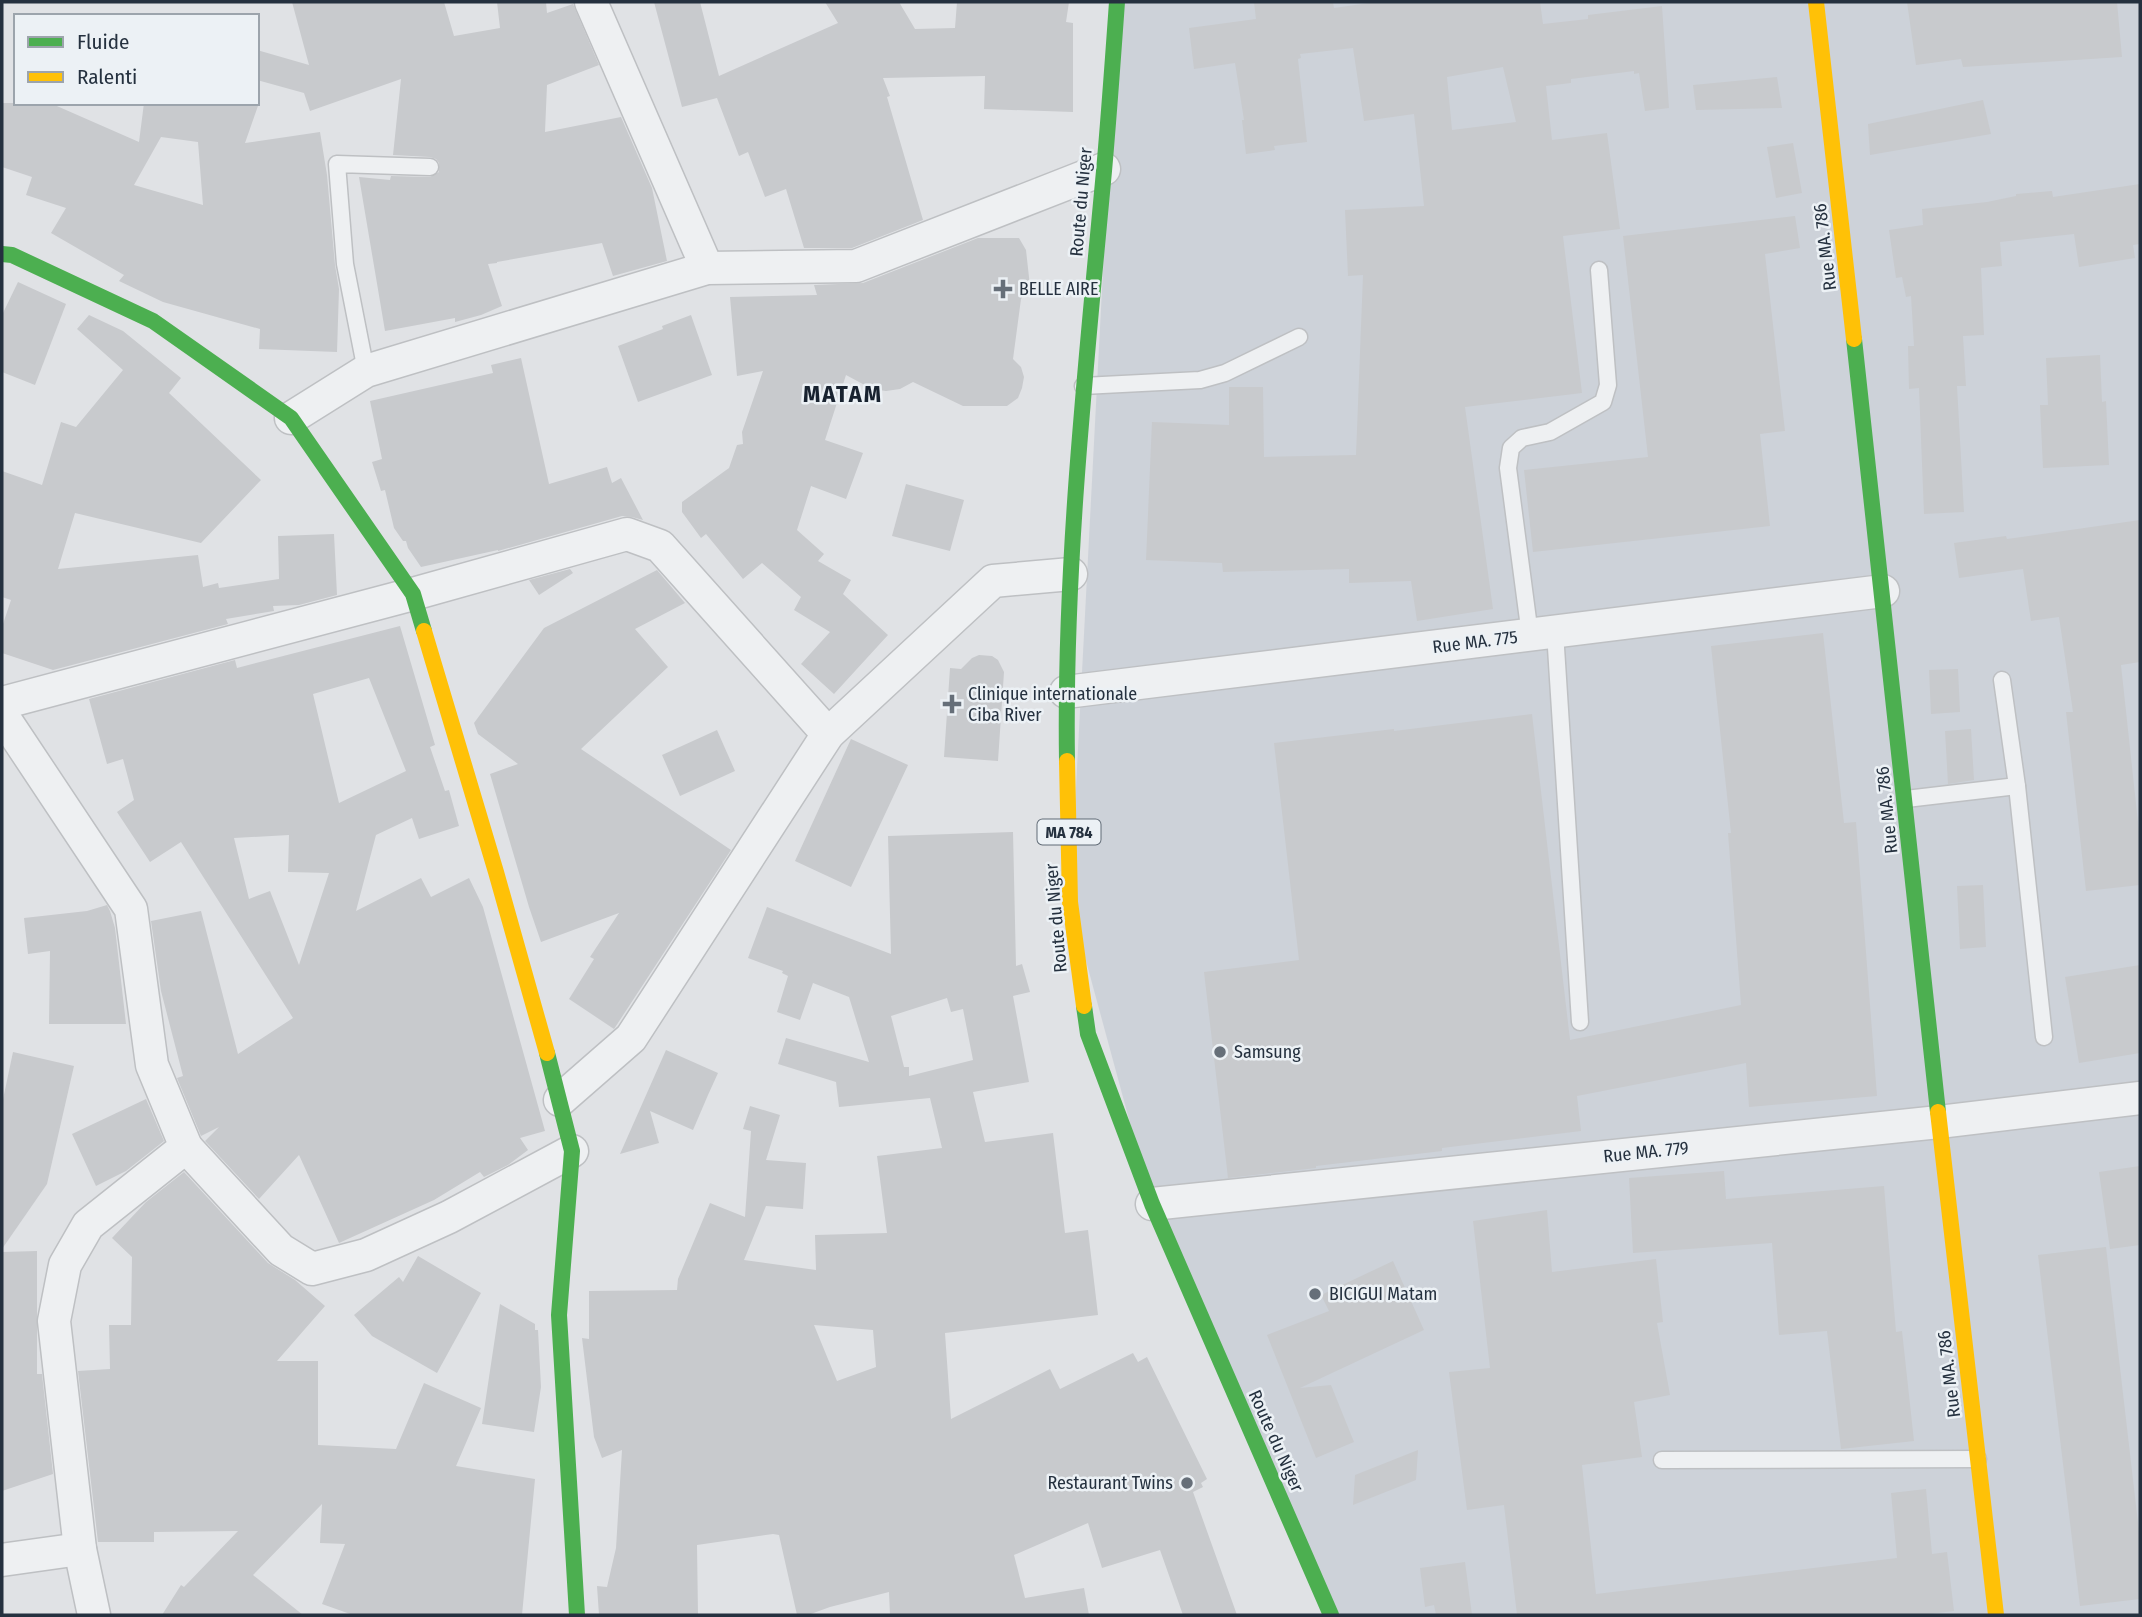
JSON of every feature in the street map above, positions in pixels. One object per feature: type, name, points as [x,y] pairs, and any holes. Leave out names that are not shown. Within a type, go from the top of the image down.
[{"type":"street","points":[[591,2],[706,268]]},
{"type":"street","name":"Route du Niger","points":[[1117,2],[1083,386],[1071,574],[1066,692],[1070,902],[1088,1034],[1152,1204],[1331,1615]]},
{"type":"street","name":"Rue MA. 786","points":[[1816,2],[1996,1615]]},
{"type":"street","points":[[291,418],[366,371],[706,268],[856,266],[1104,169]]},
{"type":"street","points":[[2,254],[12,256],[153,321],[291,418],[413,594],[496,872],[572,1151],[559,1315],[577,1615]]},
{"type":"street","points":[[2,703],[627,534],[660,546],[828,734]]},
{"type":"street","points":[[560,1100],[631,1038],[828,734],[993,581],[1071,574]]},
{"type":"street","name":"Rue MA. 775","points":[[1066,692],[1883,591]]},
{"type":"street","points":[[2,715],[131,909],[152,1065],[186,1147],[281,1250],[312,1269],[366,1255],[449,1217],[572,1151]]},
{"type":"street","name":"Rue MA. 779","points":[[1152,1204],[1939,1122],[2140,1098]]},
{"type":"street","points":[[94,1615],[80,1549],[54,1321],[65,1265],[88,1226],[186,1147]]},
{"type":"street","points":[[2,1560],[80,1549]]},
{"type":"lane","points":[[366,371],[345,264],[337,164],[430,167]]},
{"type":"lane","points":[[1580,1022],[1542,633],[1508,468],[1511,448],[1522,438],[1550,432],[1603,402],[1608,385],[1599,270]]},
{"type":"lane","points":[[1083,386],[1200,380],[1225,373],[1299,337]]},
{"type":"lane","points":[[2002,680],[2017,786],[2043,1037]]},
{"type":"lane","points":[[1906,799],[2017,786]]},
{"type":"lane","points":[[1662,1460],[1978,1459]]},
{"type":"shaded area","points":[[1117,2],[2140,2],[2140,1615],[1331,1615],[1152,1204],[1070,902]]},
{"type":"building","points":[[292,2],[444,2],[454,36],[500,28],[497,2],[546,2],[547,13],[573,4],[599,65],[547,85],[545,132],[621,117],[652,188],[667,261],[613,276],[602,243],[488,264],[502,306],[455,322],[455,318],[385,331],[359,177],[390,180],[391,176],[430,177],[439,172],[439,163],[430,157],[393,155],[401,79],[310,111],[304,93],[259,81],[259,51],[309,65]]},
{"type":"building","points":[[654,2],[700,2],[719,76],[838,23],[825,2],[899,2],[915,29],[955,28],[957,2],[1069,2],[1066,22],[1073,23],[1073,112],[984,109],[985,76],[883,78],[923,220],[852,248],[804,248],[786,189],[765,197],[748,152],[739,156],[717,98],[682,107]]},
{"type":"building","points":[[1254,2],[1333,2],[1334,8],[1376,2],[1540,2],[1543,24],[1588,19],[1588,15],[1662,6],[1669,108],[1645,111],[1639,73],[1634,74],[1634,71],[1571,79],[1571,83],[1546,86],[1552,140],[1607,133],[1620,229],[1563,236],[1582,393],[1465,407],[1493,609],[1417,621],[1411,581],[1349,583],[1349,569],[1223,572],[1222,563],[1146,560],[1152,422],[1229,425],[1229,387],[1263,387],[1264,457],[1356,455],[1363,275],[1348,276],[1345,210],[1424,206],[1414,114],[1364,121],[1353,48],[1300,54],[1301,58],[1298,59],[1307,142],[1274,146],[1275,150],[1246,154],[1235,63],[1194,69],[1189,28],[1256,19]],"holes":[[[1503,67],[1516,122],[1452,130],[1447,77]]]},
{"type":"building","points":[[1907,2],[2117,2],[2122,57],[1963,67],[1961,59],[1916,65]]},
{"type":"building","points":[[1777,77],[1782,108],[1696,110],[1693,85]]},
{"type":"building","points":[[1983,100],[1991,134],[1870,155],[1868,124]]},
{"type":"building","points":[[2,103],[55,105],[139,142],[144,105],[258,105],[245,143],[320,132],[339,289],[337,352],[259,349],[260,329],[163,302],[119,281],[124,275],[51,233],[66,208],[26,195],[32,177],[2,167]],"holes":[[[161,137],[198,142],[203,205],[134,185]]]},
{"type":"building","points":[[1793,143],[1802,193],[1776,198],[1767,147]]},
{"type":"building","points":[[2140,184],[2140,244],[2133,245],[2135,258],[2079,267],[2074,234],[2000,242],[2002,266],[1981,268],[1984,335],[1963,336],[1966,386],[1957,386],[1964,512],[1924,514],[1919,388],[1909,389],[1908,346],[1914,346],[1911,296],[1906,297],[1902,277],[1896,278],[1889,230],[1923,225],[1922,209],[1987,202],[2016,194],[2052,191],[2053,197]]},
{"type":"building","points":[[1795,216],[1800,248],[1765,254],[1785,431],[1760,434],[1770,526],[1533,552],[1524,470],[1648,457],[1623,236]]},
{"type":"building","points":[[978,238],[1019,238],[1026,250],[1030,286],[1021,299],[1013,359],[1021,367],[1024,377],[1022,388],[1018,398],[1007,406],[963,406],[913,382],[900,389],[886,391],[872,389],[846,375],[825,440],[863,453],[846,499],[811,486],[797,530],[824,554],[818,561],[851,580],[843,594],[888,635],[834,694],[801,664],[830,632],[794,610],[801,597],[762,563],[743,579],[706,534],[701,538],[682,512],[682,502],[729,468],[737,445],[743,444],[742,432],[763,371],[737,376],[730,297],[817,295],[814,285],[863,283]]},
{"type":"building","points":[[18,282],[66,304],[35,385],[2,372],[2,315]]},
{"type":"building","points":[[89,315],[123,331],[181,378],[169,393],[261,480],[201,543],[75,513],[58,569],[198,555],[203,587],[218,583],[219,588],[279,579],[278,536],[334,534],[337,595],[299,605],[273,606],[274,611],[226,619],[228,624],[53,670],[2,653],[2,627],[11,600],[2,597],[2,471],[42,485],[61,422],[76,427],[123,370],[77,329]]},
{"type":"building","points":[[691,315],[712,375],[638,402],[618,346]]},
{"type":"building","points":[[2100,355],[2102,402],[2106,401],[2109,465],[2043,468],[2040,405],[2048,405],[2046,358]]},
{"type":"building","points":[[521,358],[549,484],[607,467],[612,483],[621,478],[643,520],[622,516],[498,551],[421,567],[406,541],[403,541],[394,528],[385,490],[381,491],[372,462],[382,459],[370,401],[493,373],[491,365]]},
{"type":"building","points":[[906,484],[964,500],[950,551],[892,536]]},
{"type":"building","points":[[2140,520],[2140,662],[2121,665],[2140,841],[2140,885],[2086,891],[2066,712],[2073,712],[2059,617],[2031,621],[2023,569],[1959,578],[1954,543],[2006,536],[2007,539]]},
{"type":"building","points":[[570,569],[573,573],[539,595],[529,580]]},
{"type":"building","points":[[657,570],[685,603],[635,629],[668,667],[581,749],[731,850],[614,1029],[569,999],[594,959],[590,957],[619,913],[541,942],[490,774],[518,764],[478,734],[474,723],[544,628]]},
{"type":"building","points":[[400,626],[435,745],[430,747],[445,791],[449,790],[459,826],[419,839],[412,818],[376,835],[356,911],[421,878],[431,897],[469,878],[483,907],[545,1131],[520,1138],[528,1150],[508,1165],[484,1177],[480,1172],[434,1200],[339,1243],[299,1155],[259,1199],[205,1141],[219,1127],[201,1136],[177,1078],[183,1076],[161,991],[151,921],[201,911],[238,1054],[293,1018],[181,842],[150,862],[117,812],[134,800],[123,759],[107,764],[89,699],[235,660],[237,668]],"holes":[[[369,678],[406,771],[339,803],[313,694]],[[289,835],[288,872],[329,873],[299,965],[270,891],[249,899],[234,838]]]},
{"type":"building","points":[[1823,633],[1844,823],[1856,822],[1877,1096],[1749,1107],[1746,1063],[1577,1096],[1581,1131],[1228,1178],[1204,972],[1299,960],[1274,743],[1532,714],[1570,1040],[1741,1005],[1728,833],[1731,833],[1711,646]]},
{"type":"building","points":[[979,655],[992,656],[998,660],[1004,672],[998,761],[944,757],[950,668],[961,669]]},
{"type":"building","points":[[1958,669],[1960,712],[1931,714],[1929,670]]},
{"type":"building","points":[[1971,729],[1974,780],[1948,784],[1945,731]]},
{"type":"building","points":[[717,730],[735,771],[680,796],[662,755]]},
{"type":"building","points":[[851,739],[908,765],[851,887],[795,861]]},
{"type":"building","points":[[1013,832],[1016,966],[1022,964],[1030,992],[1013,996],[1029,1082],[973,1092],[985,1142],[1053,1133],[1065,1233],[1088,1230],[1098,1315],[945,1333],[951,1419],[1050,1369],[1060,1389],[1133,1353],[1138,1362],[1147,1357],[1207,1479],[1201,1483],[1203,1487],[1193,1492],[1237,1615],[1183,1615],[1160,1550],[1102,1568],[1088,1523],[1014,1555],[1025,1598],[1084,1588],[1089,1615],[890,1615],[889,1592],[808,1615],[797,1615],[779,1535],[773,1534],[697,1545],[698,1615],[599,1615],[597,1586],[607,1587],[616,1548],[622,1450],[602,1458],[594,1437],[582,1338],[589,1339],[589,1291],[677,1290],[678,1279],[710,1203],[745,1217],[751,1131],[743,1129],[750,1106],[780,1115],[766,1160],[806,1163],[803,1209],[766,1206],[744,1260],[816,1270],[815,1235],[887,1233],[877,1156],[942,1148],[930,1098],[839,1107],[836,1082],[778,1064],[786,1038],[869,1062],[849,997],[813,983],[800,1020],[777,1012],[788,976],[782,973],[783,971],[748,958],[767,907],[891,954],[888,836]],"holes":[[[947,998],[951,1012],[963,1009],[973,1060],[909,1076],[909,1067],[904,1067],[891,1016]],[[814,1325],[873,1330],[876,1367],[837,1381]]]},
{"type":"building","points":[[1983,885],[1986,947],[1960,949],[1957,886]]},
{"type":"building","points":[[107,905],[115,928],[126,1024],[49,1024],[50,951],[28,954],[24,918],[87,911]]},
{"type":"building","points":[[2140,965],[2140,1053],[2079,1063],[2065,977]]},
{"type":"building","points":[[666,1050],[718,1073],[693,1130],[650,1111],[659,1143],[620,1154]]},
{"type":"building","points":[[13,1052],[74,1066],[47,1184],[2,1249],[2,1104]]},
{"type":"building","points":[[146,1099],[164,1141],[126,1171],[96,1186],[72,1134]]},
{"type":"building","points":[[2140,1166],[2140,1245],[2110,1249],[2099,1172]]},
{"type":"building","points":[[1724,1171],[1726,1199],[1884,1186],[1896,1332],[1902,1331],[1914,1441],[1841,1449],[1827,1331],[1779,1335],[1772,1243],[1633,1253],[1629,1178]]},
{"type":"building","points":[[184,1172],[268,1263],[295,1280],[325,1306],[277,1361],[318,1361],[318,1445],[396,1449],[424,1383],[481,1408],[456,1466],[535,1479],[522,1615],[353,1615],[322,1604],[345,1544],[320,1543],[322,1504],[253,1575],[303,1615],[162,1615],[181,1585],[184,1587],[238,1531],[154,1532],[154,1542],[98,1542],[78,1371],[110,1369],[109,1325],[131,1325],[132,1257],[112,1238],[146,1202]]},
{"type":"building","points":[[1547,1210],[1552,1272],[1656,1259],[1663,1322],[1657,1323],[1670,1395],[1634,1402],[1642,1457],[1582,1465],[1596,1594],[1897,1558],[1891,1493],[1926,1489],[1932,1554],[1947,1552],[1954,1611],[1920,1615],[1517,1615],[1504,1505],[1467,1510],[1449,1372],[1490,1368],[1473,1221]]},
{"type":"building","points":[[2106,1247],[2140,1540],[2140,1599],[2080,1606],[2038,1255]]},
{"type":"building","points":[[37,1251],[37,1374],[42,1374],[53,1474],[2,1491],[2,1252]]},
{"type":"building","points":[[418,1256],[481,1293],[437,1373],[372,1336],[354,1315],[399,1277],[403,1282]]},
{"type":"building","points":[[1393,1261],[1424,1330],[1300,1388],[1331,1385],[1354,1442],[1316,1458],[1267,1335],[1329,1311],[1321,1295]]},
{"type":"building","points":[[500,1304],[535,1324],[535,1330],[538,1330],[541,1387],[534,1432],[482,1424]]},
{"type":"building","points":[[1418,1450],[1416,1480],[1353,1505],[1355,1475]]},
{"type":"building","points":[[1465,1562],[1472,1615],[1436,1615],[1434,1605],[1425,1607],[1420,1568]]},
{"type":"traffic: fast","points":[[1067,761],[1073,539],[1117,2]]},
{"type":"traffic: fast","points":[[2,254],[12,255],[153,321],[291,418],[413,594],[424,631]]},
{"type":"traffic: fast","points":[[1854,339],[1938,1112]]},
{"type":"traffic: fast","points":[[1084,1006],[1088,1034],[1152,1204],[1331,1615]]},
{"type":"traffic: fast","points":[[547,1053],[572,1151],[559,1315],[577,1615]]},
{"type":"traffic: slow","points":[[1816,2],[1854,339]]},
{"type":"traffic: slow","points":[[424,631],[547,1053]]},
{"type":"traffic: slow","points":[[1067,761],[1070,902],[1084,1006]]},
{"type":"traffic: slow","points":[[1938,1112],[1996,1615]]},
{"type":"place","name":"BELLE AIRE","points":[[1003,289]]},
{"type":"place","name":"Clinique internationale Ciba River","points":[[952,704]]},
{"type":"place","name":"Samsung","points":[[1220,1052]]},
{"type":"place","name":"BICIGUI Matam","points":[[1315,1294]]},
{"type":"place","name":"Restaurant Twins","points":[[1187,1483]]},
{"type":"district","name":"MATAM","points":[[843,394]]}]
